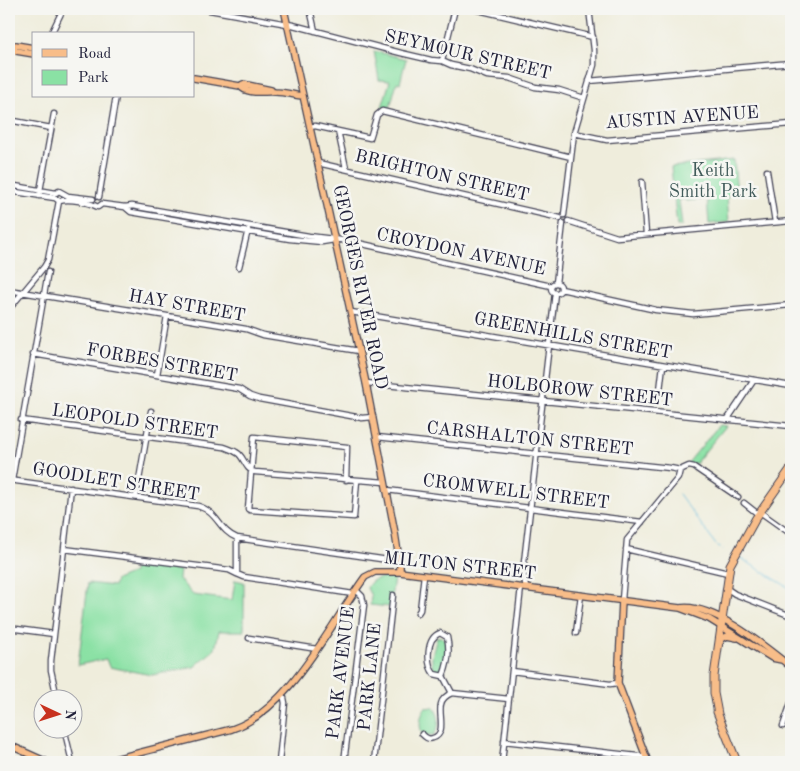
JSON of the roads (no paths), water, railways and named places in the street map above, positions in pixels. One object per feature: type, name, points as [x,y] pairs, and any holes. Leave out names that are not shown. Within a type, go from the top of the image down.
[{"type":"highway","points":[[718,714],[714,685],[727,573],[758,515],[791,468]]},
{"type":"highway","points":[[727,573],[712,667],[711,687],[714,706],[737,762]]},
{"type":"main road","name":"GEORGES RIVER ROAD","points":[[284,9],[366,382],[387,490],[400,572]]},
{"type":"main road","points":[[10,47],[16,45],[32,48]]},
{"type":"main road","points":[[10,47],[16,51],[32,54]]},
{"type":"main road","points":[[195,78],[240,86],[242,89],[258,92],[275,92],[303,96]]},
{"type":"main road","name":"MILTON STREET","points":[[103,762],[240,727],[257,716],[281,694],[317,649],[354,592],[370,573],[380,571],[400,572],[680,608],[720,622]]},
{"type":"main road","points":[[622,600],[618,683],[647,760]]},
{"type":"main road","points":[[720,622],[772,658],[782,660]]},
{"type":"main road","points":[[720,622],[766,646],[791,667]]},
{"type":"main road","points":[[719,645],[722,639],[727,636],[744,640]]},
{"type":"main road","points":[[9,745],[47,762]]},
{"type":"street","points":[[52,32],[63,9]]},
{"type":"street","name":"SEYMOUR STREET","points":[[204,9],[288,24],[424,59],[442,61],[487,76],[509,78],[535,87],[559,90],[584,98]]},
{"type":"street","points":[[310,9],[315,31]]},
{"type":"street","points":[[442,61],[455,9]]},
{"type":"street","points":[[474,9],[593,37]]},
{"type":"street","points":[[556,283],[574,133],[594,59],[589,9]]},
{"type":"street","points":[[589,81],[791,63]]},
{"type":"street","points":[[102,204],[102,199],[99,197],[116,98]]},
{"type":"street","points":[[310,127],[315,126],[370,138],[377,115],[382,111],[571,157]]},
{"type":"street","points":[[39,196],[54,114]]},
{"type":"street","points":[[9,120],[51,128]]},
{"type":"street","name":"AUSTIN AVENUE","points":[[574,133],[607,140],[791,124]]},
{"type":"street","points":[[338,131],[346,168]]},
{"type":"street","name":"BRIGHTON STREET","points":[[318,162],[564,219],[617,237],[791,221]]},
{"type":"street","points":[[767,170],[775,222]]},
{"type":"street","points":[[642,182],[646,234]]},
{"type":"street","points":[[9,185],[40,190],[59,197]]},
{"type":"street","points":[[9,191],[93,201],[99,197]]},
{"type":"street","points":[[9,309],[48,260],[59,197]]},
{"type":"street","name":"CROYDON AVENUE","points":[[93,201],[98,207],[102,204],[132,206],[175,216],[322,242],[335,240],[349,242],[551,286]]},
{"type":"street","points":[[239,267],[248,228]]},
{"type":"street","points":[[10,480],[48,272]]},
{"type":"street","points":[[555,293],[551,290],[551,286],[556,283]]},
{"type":"street","points":[[555,293],[561,289],[560,285],[556,283]]},
{"type":"street","name":"CROYDON AVENUE","points":[[561,289],[656,310],[693,314],[791,305]]},
{"type":"street","name":"HAY STREET","points":[[9,290],[246,329],[262,335],[359,351]]},
{"type":"street","points":[[502,762],[555,293]]},
{"type":"street","name":"GREENHILLS STREET","points":[[351,312],[791,386]]},
{"type":"street","points":[[157,375],[167,316]]},
{"type":"street","name":"FORBES STREET","points":[[33,354],[239,389],[250,396],[276,402],[362,418],[373,417]]},
{"type":"street","points":[[660,390],[662,365]]},
{"type":"street","points":[[727,420],[754,380]]},
{"type":"street","name":"HOLBOROW STREET","points":[[366,382],[791,426]]},
{"type":"street","points":[[136,497],[151,411]]},
{"type":"street","name":"LEOPOLD STREET","points":[[21,420],[224,447],[236,452],[251,472]]},
{"type":"street","points":[[346,480],[347,447],[254,436],[248,509],[354,517],[356,480]]},
{"type":"street","name":"CARSHALTON STREET","points":[[376,437],[680,470]]},
{"type":"street","points":[[622,600],[627,540],[678,478],[680,470],[689,466],[700,471],[738,497]]},
{"type":"street","points":[[251,472],[385,482]]},
{"type":"street","name":"GOODLET STREET","points":[[10,480],[203,508],[214,515],[228,533],[237,538]]},
{"type":"street","points":[[56,688],[51,666],[71,488]]},
{"type":"street","name":"CROMWELL STREET","points":[[387,490],[642,522]]},
{"type":"street","points":[[744,502],[758,515],[791,534]]},
{"type":"street","points":[[236,574],[237,538],[388,560]]},
{"type":"street","points":[[64,549],[229,570],[236,574],[354,592]]},
{"type":"street","points":[[626,549],[727,573]]},
{"type":"street","points":[[521,587],[523,571]]},
{"type":"street","points":[[418,614],[424,575]]},
{"type":"street","points":[[726,588],[735,594],[791,616]]},
{"type":"street","name":"PARK AVENUE","points":[[344,762],[364,605],[362,596],[354,592]]},
{"type":"street","name":"PARK LANE","points":[[374,762],[393,595]]},
{"type":"street","points":[[576,634],[581,595]]},
{"type":"street","points":[[9,628],[54,634]]},
{"type":"street","points":[[443,676],[448,661],[448,648],[447,637],[440,633],[434,637],[428,659],[432,671],[443,676],[452,693]]},
{"type":"street","points":[[249,638],[317,649]]},
{"type":"street","points":[[512,671],[610,684],[618,683]]},
{"type":"street","points":[[422,734],[430,739],[438,734],[442,723],[440,706],[447,695],[452,693],[509,699]]},
{"type":"street","points":[[279,762],[286,703],[281,694]]},
{"type":"street","points":[[783,726],[791,703]]},
{"type":"street","points":[[66,738],[72,762]]},
{"type":"street","points":[[504,741],[647,760]]},
{"type":"waterway","points":[[679,494],[716,545],[723,550]]},
{"type":"waterway","points":[[739,557],[791,589]]},
{"type":"park label","name":"Keith Smith Park","points":[[713,181]]}]
